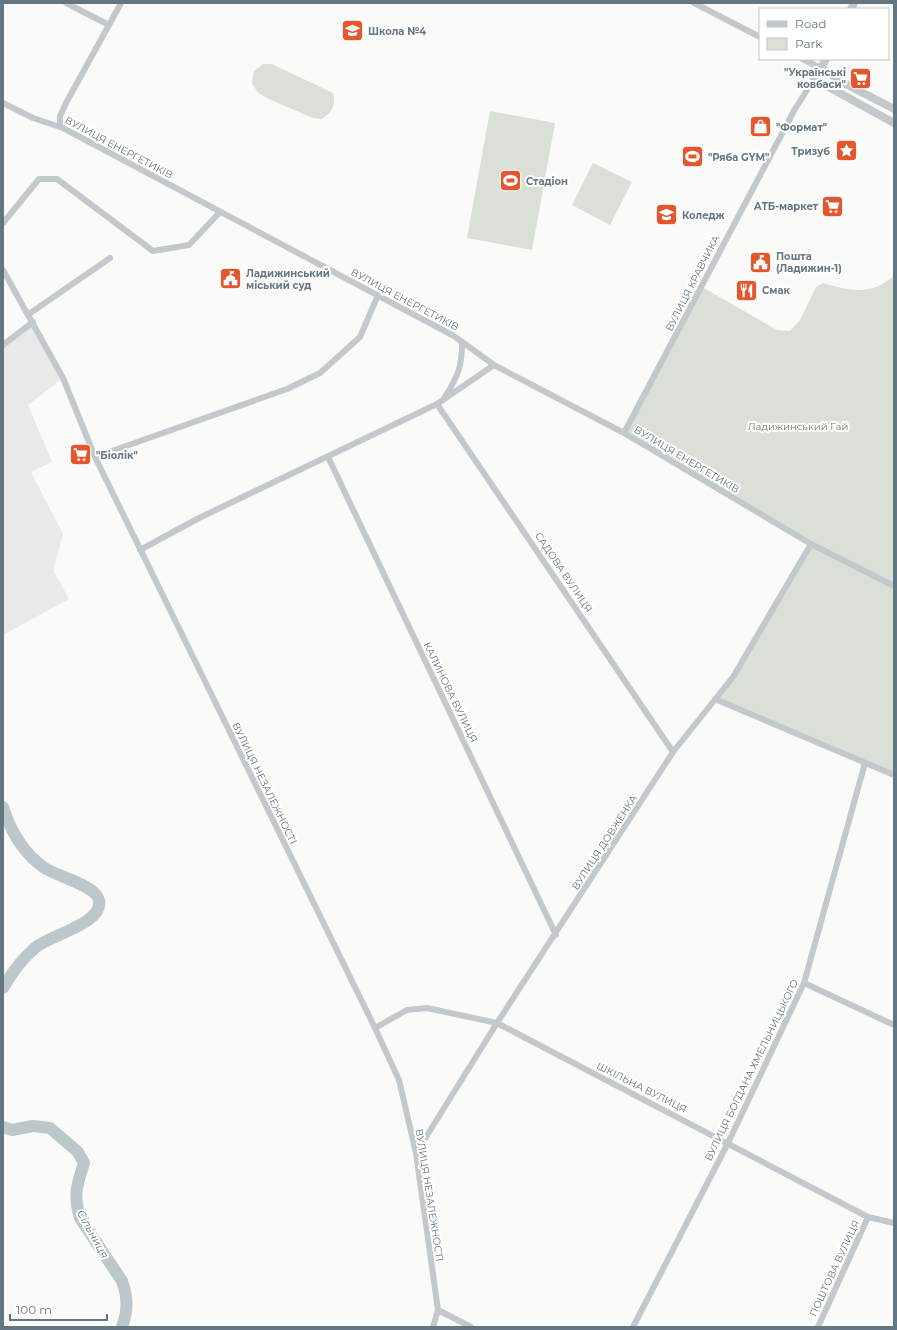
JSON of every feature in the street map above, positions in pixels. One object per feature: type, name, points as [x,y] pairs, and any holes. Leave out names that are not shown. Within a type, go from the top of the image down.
[{"type":"street","points":[[66,3],[78,6],[109,25]]},
{"type":"street","points":[[60,127],[60,116],[66,103],[121,3]]},
{"type":"street","points":[[694,3],[759,36]]},
{"type":"street","points":[[804,60],[821,68],[842,82],[894,110]]},
{"type":"street","name":"ВУЛИЦЯ КРАВЧИКА","points":[[624,433],[694,304],[751,191],[825,60]]},
{"type":"street","points":[[814,79],[894,123]]},
{"type":"street","name":"ВУЛИЦЯ ЕНЕРГЕТИКІВ","points":[[3,103],[33,118],[60,127],[454,336],[494,365],[624,433],[811,544],[894,586]]},
{"type":"street","points":[[3,223],[39,179],[57,179],[153,251],[189,245],[220,212]]},
{"type":"street","points":[[28,314],[110,258]]},
{"type":"street","name":"ВУЛИЦЯ НЕЗАЛЕЖНОСТІ","points":[[3,270],[34,322],[63,378],[95,457],[375,1028],[398,1080],[416,1153],[438,1310],[433,1327]]},
{"type":"street","points":[[95,457],[287,390],[320,373],[360,337],[378,295]]},
{"type":"street","points":[[3,345],[34,322]]},
{"type":"street","points":[[444,400],[458,378],[462,358],[462,343]]},
{"type":"street","points":[[140,550],[200,518],[437,404],[494,365]]},
{"type":"street","name":"САДОВА ВУЛИЦЯ","points":[[437,404],[673,752]]},
{"type":"street","name":"КАЛИНОВА ВУЛИЦЯ","points":[[328,457],[556,934]]},
{"type":"street","name":"ВУЛИЦЯ ДОВЖЕНКА","points":[[416,1153],[497,1023],[673,752],[733,677],[811,544]]},
{"type":"street","points":[[715,699],[894,775]]},
{"type":"street","name":"ВУЛИЦЯ БОГДАНА ХМЕЛЬНИЦЬКОГО","points":[[633,1327],[728,1143],[804,983],[866,762]]},
{"type":"street","points":[[804,983],[894,1025]]},
{"type":"street","name":"ШКІЛЬНА ВУЛИЦЯ","points":[[375,1028],[407,1010],[427,1008],[497,1023],[868,1217],[894,1223]]},
{"type":"street","name":"ПОШТОВА ВУЛИЦЯ","points":[[818,1327],[868,1217]]},
{"type":"street","points":[[438,1310],[471,1327]]},
{"type":"shaded area","points":[[33,322],[63,378],[28,405],[52,462],[31,472],[63,534],[53,570],[69,599],[3,635],[3,345]]},
{"type":"green space","points":[[263,64],[272,64],[333,93],[334,105],[328,114],[322,119],[313,118],[258,93],[252,83],[254,71]]},
{"type":"green space","name":"Стадіон","points":[[490,111],[555,123],[532,250],[467,238]]},
{"type":"green space","points":[[593,163],[632,182],[610,225],[572,205]]},
{"type":"green space","name":"Ладижинський Гай","points":[[894,276],[894,775],[715,699],[732,678],[811,544],[624,433],[702,287],[777,330],[790,331],[800,320],[816,287],[823,283],[851,290],[860,290],[877,287]]},
{"type":"waterway","name":"Сільниця","points":[[3,807],[13,832],[29,855],[43,867],[91,890],[99,900],[98,908],[93,916],[74,928],[42,943],[30,952],[17,967],[3,988]]},
{"type":"waterway","name":"Сільниця","points":[[3,1127],[12,1130],[33,1126],[50,1128],[78,1152],[84,1163],[79,1178],[76,1196],[80,1218],[122,1281],[126,1304],[122,1327]]},
{"type":"place","name":"Школа №4","points":[[353,31]]},
{"type":"place","name":"\"Українські ковбаси\"","points":[[861,78]]},
{"type":"place","name":"\"Формат\"","points":[[761,127]]},
{"type":"place","name":"Тризуб","points":[[846,151]]},
{"type":"place","name":"\"Ряба GYM\"","points":[[692,157]]},
{"type":"place","name":"Стадіон","points":[[511,181]]},
{"type":"place","name":"АТБ-маркет","points":[[833,206]]},
{"type":"place","name":"Коледж","points":[[666,215]]},
{"type":"place","name":"Пошта (Ладижин-1)","points":[[760,262]]},
{"type":"place","name":"Ладижинський міський суд","points":[[231,279]]},
{"type":"place","name":"Смак","points":[[746,290]]},
{"type":"place","name":"\"Біолік\"","points":[[81,455]]}]
